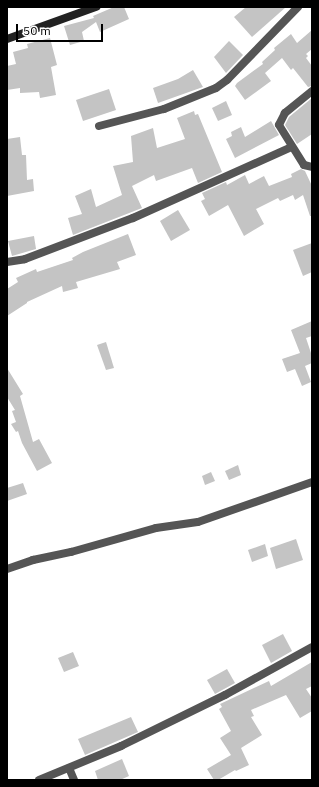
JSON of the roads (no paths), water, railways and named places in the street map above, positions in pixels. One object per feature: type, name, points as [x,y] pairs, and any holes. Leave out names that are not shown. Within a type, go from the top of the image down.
[{"type":"main road","points":[[7,39],[96,7]]},
{"type":"street","points":[[99,126],[164,109],[216,88],[227,80],[298,7]]},
{"type":"street","points":[[312,91],[294,105],[280,119],[279,125],[280,129],[304,165],[312,167]]},
{"type":"street","points":[[7,262],[25,259],[133,218],[191,190],[258,163],[292,147]]},
{"type":"street","points":[[7,569],[33,560],[71,552],[156,528],[198,522],[312,482]]},
{"type":"street","points":[[39,780],[121,746],[225,695],[312,647]]},
{"type":"street","points":[[69,768],[74,780]]}]
